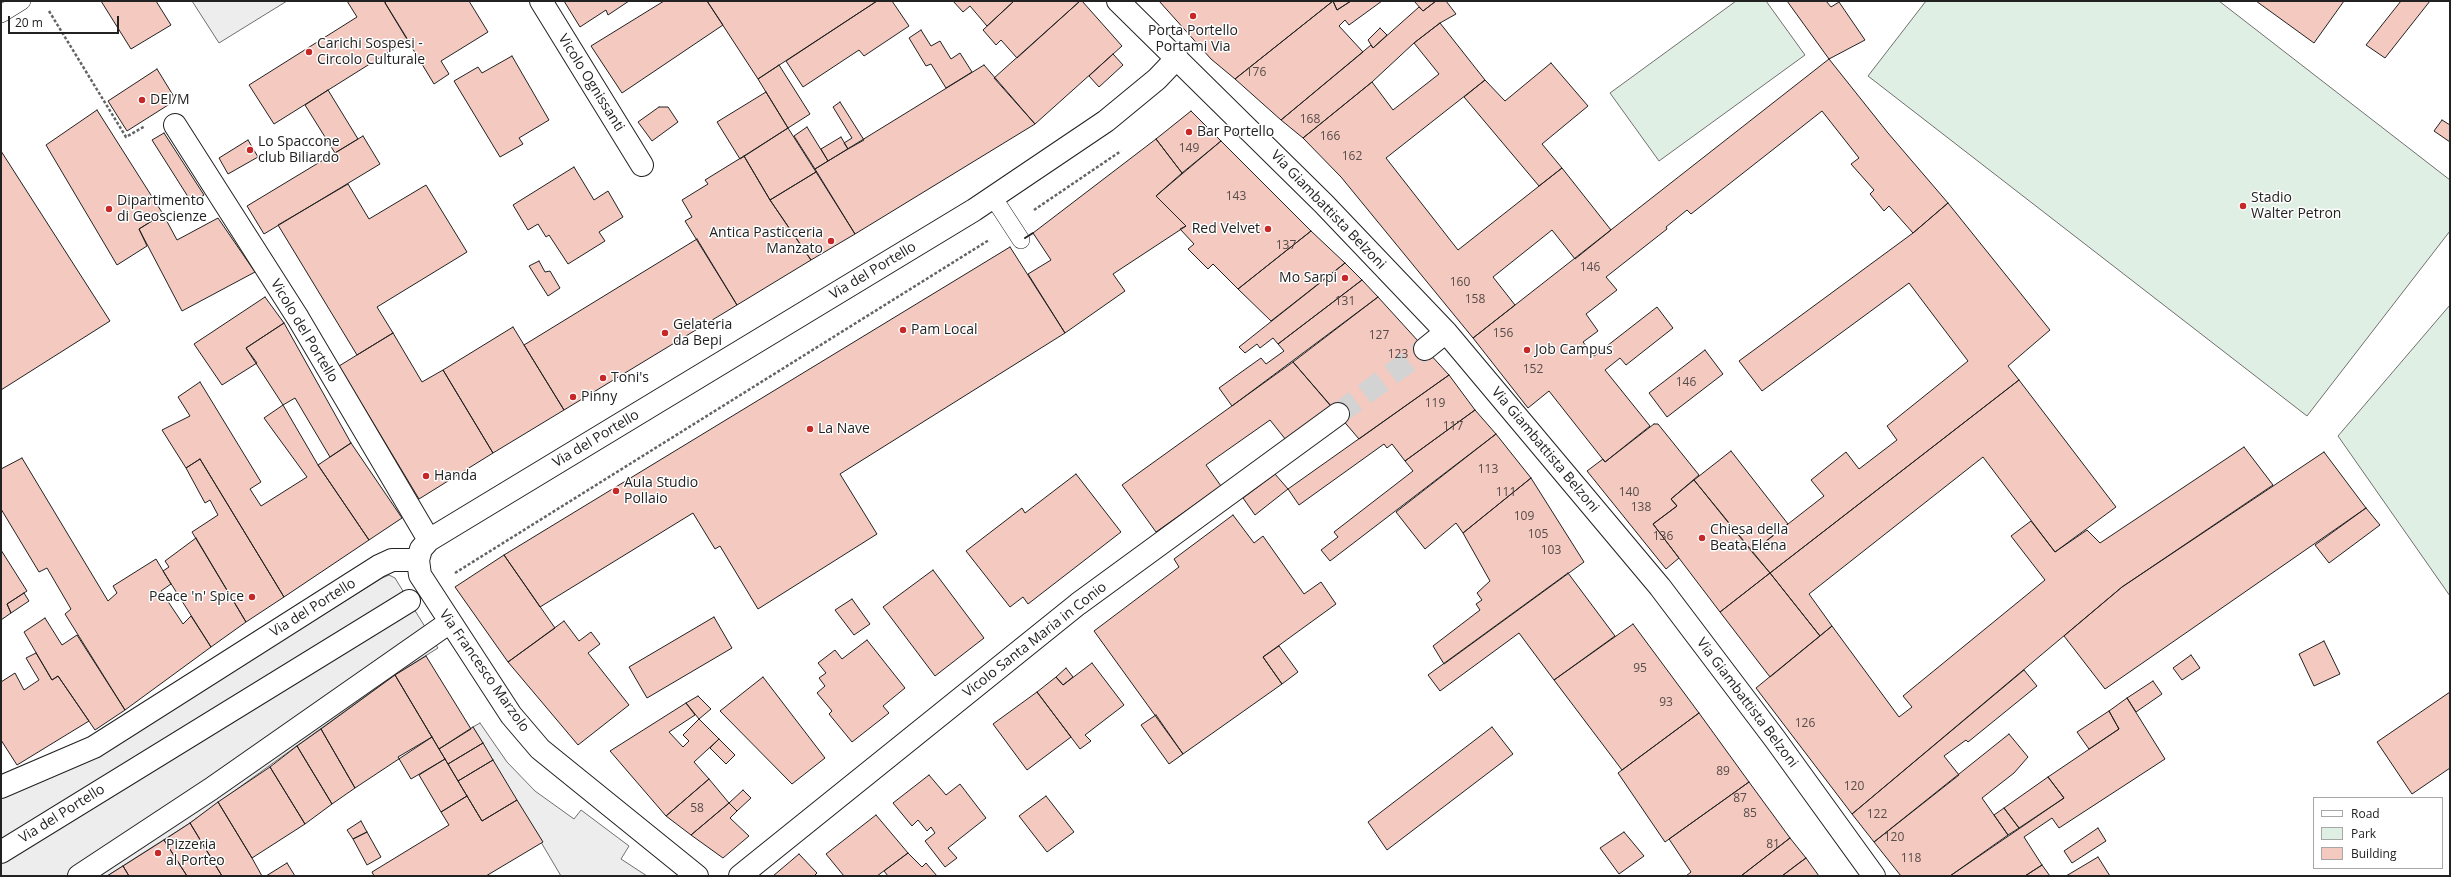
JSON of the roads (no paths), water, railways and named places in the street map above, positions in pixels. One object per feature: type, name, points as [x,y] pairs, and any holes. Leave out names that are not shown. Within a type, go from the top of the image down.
[{"type":"street","name":"Vicolo Ognissanti","points":[[540,1],[642,165]]},
{"type":"street","name":"Via Giambattista Belzoni","points":[[1127,4],[1177,58],[1324,204],[1446,332],[1660,587],[1775,739],[1874,876]]},
{"type":"street","name":"Via del Portello","points":[[1,787],[94,747],[380,566],[392,560],[418,560],[421,549],[429,540],[993,197],[1106,121],[1156,79],[1177,58]]},
{"type":"street","name":"Vicolo del Portello","points":[[175,125],[298,318],[429,540]]},
{"type":"street","points":[[1425,349],[1446,332]]},
{"type":"street","name":"Vicolo Santa Maria in Conio","points":[[740,876],[1078,604],[1338,414]]},
{"type":"street","name":"Via Francesco Marzolo","points":[[418,560],[420,575],[450,622],[511,715],[540,749],[697,876]]},
{"type":"street","name":"Via del Portello","points":[[1,852],[409,601]]},
{"type":"street","points":[[79,876],[211,789],[450,622]]},
{"type":"lane","points":[[1,14],[22,1]]},
{"type":"lane","points":[[993,197],[1021,240]]},
{"type":"tunnel","points":[[1338,414],[1425,349]]},
{"type":"place","name":"Porta Portello Portami Via","points":[[1193,16]]},
{"type":"place","name":"Carichi Sospesi - Circolo Culturale","points":[[309,52]]},
{"type":"place","name":"DEI/M","points":[[142,100]]},
{"type":"place","name":"Bar Portello","points":[[1189,132]]},
{"type":"place","name":"Lo Spaccone club Biliardo","points":[[250,150]]},
{"type":"place","name":"Stadio Walter Petron","points":[[2243,206]]},
{"type":"place","name":"Dipartimento di Geoscienze","points":[[109,209]]},
{"type":"place","name":"Red Velvet","points":[[1268,229]]},
{"type":"place","name":"Antica Pasticceria Manzato","points":[[831,241]]},
{"type":"place","name":"Mo Sarpi","points":[[1345,278]]},
{"type":"place","name":"Pam Local","points":[[903,330]]},
{"type":"place","name":"Gelateria da Bepi","points":[[665,333]]},
{"type":"place","name":"Job Campus","points":[[1527,350]]},
{"type":"place","name":"Toni's","points":[[603,378]]},
{"type":"place","name":"Pinny","points":[[573,397]]},
{"type":"place","name":"La Nave","points":[[810,429]]},
{"type":"place","name":"Handa","points":[[426,476]]},
{"type":"place","name":"Aula Studio Pollaio","points":[[616,491]]},
{"type":"place","name":"Chiesa della Beata Elena","points":[[1702,538]]},
{"type":"place","name":"Peace 'n' Spice","points":[[252,597]]},
{"type":"place","name":"Pizzeria al Porteo","points":[[158,853]]}]
